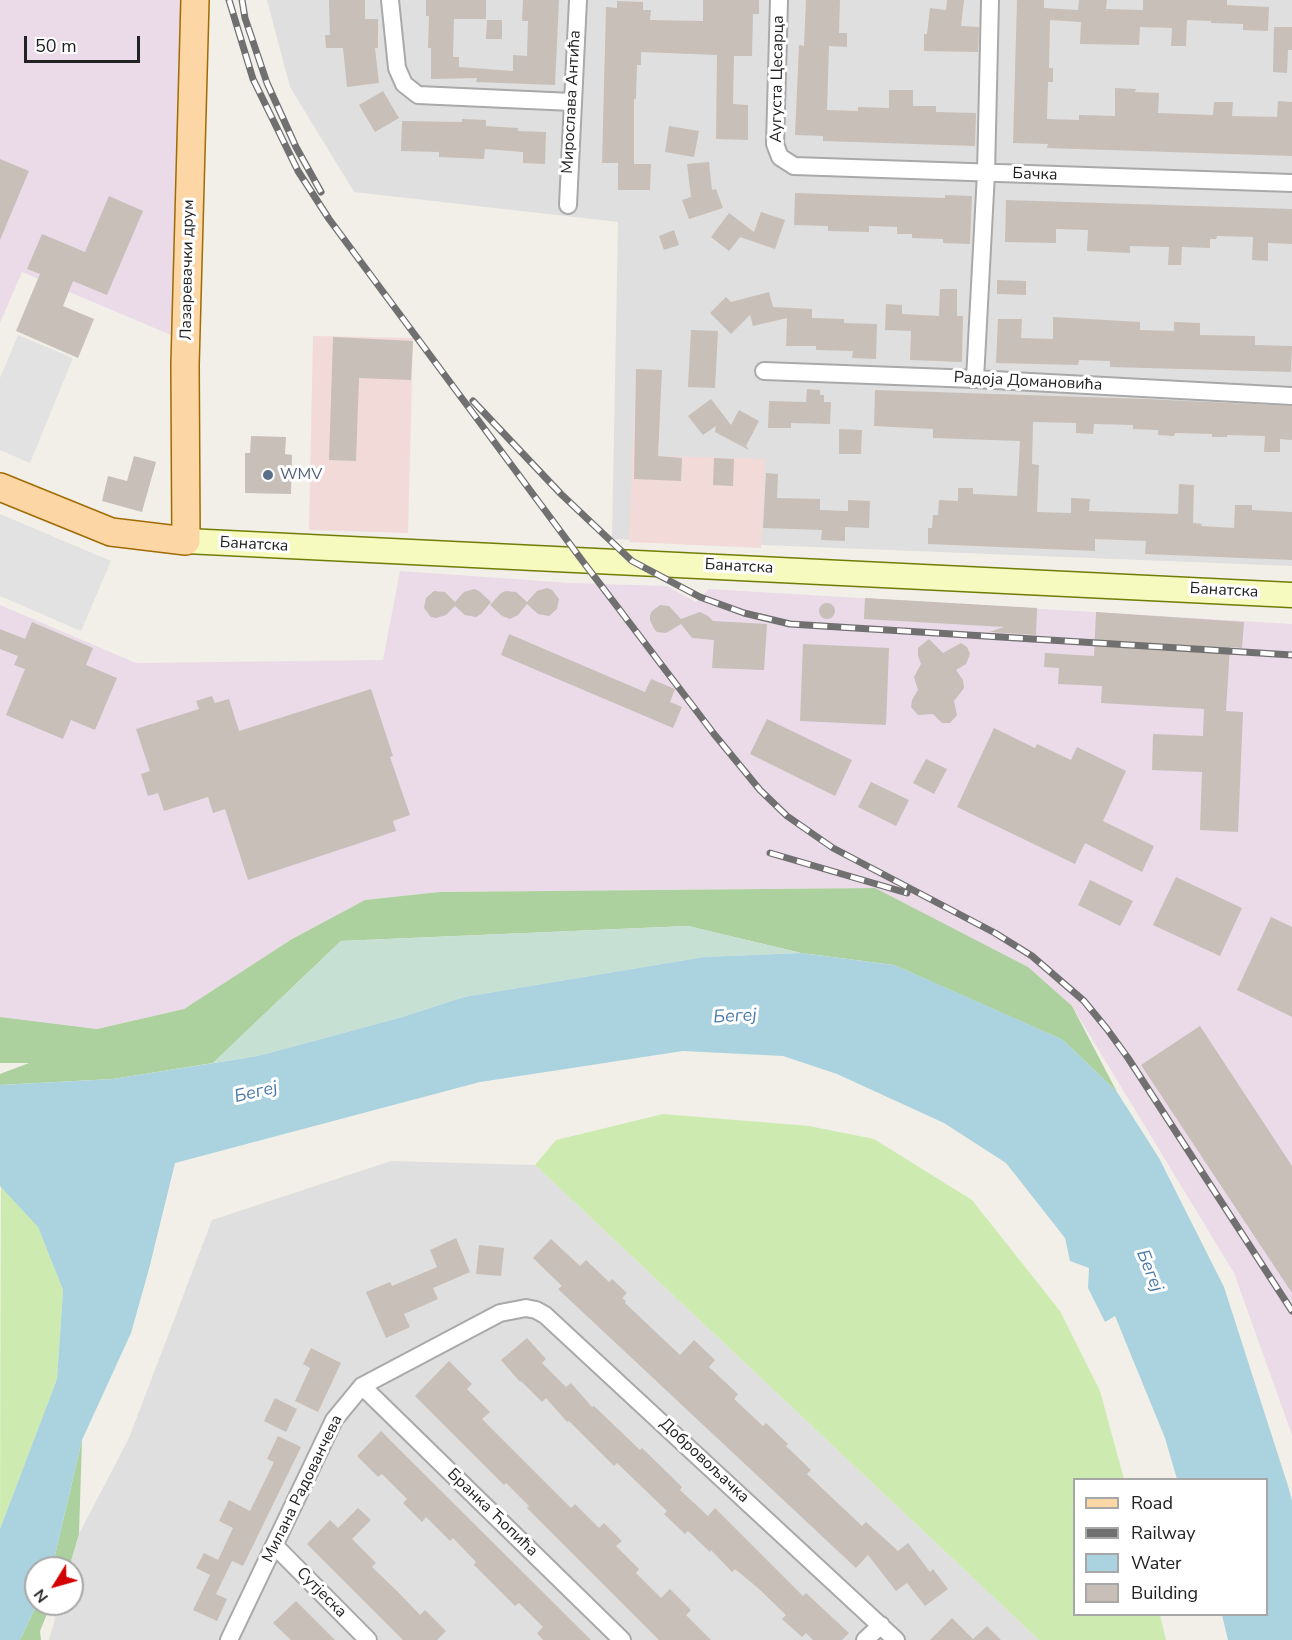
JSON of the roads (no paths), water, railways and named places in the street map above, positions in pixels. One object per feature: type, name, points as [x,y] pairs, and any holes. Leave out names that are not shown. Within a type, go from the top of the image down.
[{"type":"main road","name":"Лазаревачки друм","points":[[186,541],[185,373],[195,0]]},
{"type":"main road","points":[[0,487],[111,532],[186,541]]},
{"type":"main road","name":"Банатска","points":[[186,541],[363,551],[581,558],[1292,595]]},
{"type":"street","points":[[390,0],[397,68],[404,84],[418,95],[572,102]]},
{"type":"street","name":"Мирослава Антића","points":[[568,205],[578,0]]},
{"type":"street","name":"Аугуста Цесарца","points":[[779,0],[775,144],[780,157]]},
{"type":"street","points":[[975,379],[986,173],[990,0]]},
{"type":"street","name":"Бачка","points":[[780,157],[794,166],[1292,183]]},
{"type":"street","name":"Радоја Домановића","points":[[764,371],[975,379],[1292,396]]},
{"type":"street","name":"Добровољачка","points":[[500,1313],[526,1308],[545,1315],[896,1640]]},
{"type":"street","name":"Милана Радованчева","points":[[229,1640],[334,1420],[362,1386],[500,1313]]},
{"type":"street","name":"Бранка Ћопића","points":[[362,1386],[622,1640]]},
{"type":"street","name":"Сутјеска","points":[[275,1546],[368,1640]]},
{"type":"street","points":[[865,1640],[880,1625]]},
{"type":"water","name":"Бегеј","points":[[801,953],[894,965],[1063,1040],[1117,1092],[1159,1158],[1224,1287],[1292,1501],[1292,1640],[1228,1640],[1222,1616],[1268,1616],[1268,1478],[1177,1478],[1165,1438],[1115,1316],[1105,1322],[1088,1288],[1089,1268],[1070,1261],[1065,1238],[1006,1163],[944,1123],[837,1074],[783,1056],[683,1051],[480,1082],[175,1163],[131,1333],[82,1440],[55,1556],[24,1556],[24,1616],[31,1616],[20,1640],[0,1640],[0,1529],[57,1379],[63,1290],[38,1227],[0,1186],[0,1085],[113,1079],[258,1056],[399,1018],[464,997],[704,957]]},
{"type":"railway","points":[[229,0],[253,79],[298,171],[329,219],[714,734],[760,790],[787,816],[833,848],[995,933],[1032,956],[1084,1001],[1128,1058],[1292,1311]]},
{"type":"railway","points":[[242,0],[245,18],[267,83],[296,147],[321,192]]},
{"type":"railway","points":[[473,401],[561,494],[632,561],[700,597],[744,613],[790,624],[1292,655]]},
{"type":"railway","points":[[770,853],[907,893]]},
{"type":"place","name":"WMV","points":[[268,475]]}]
